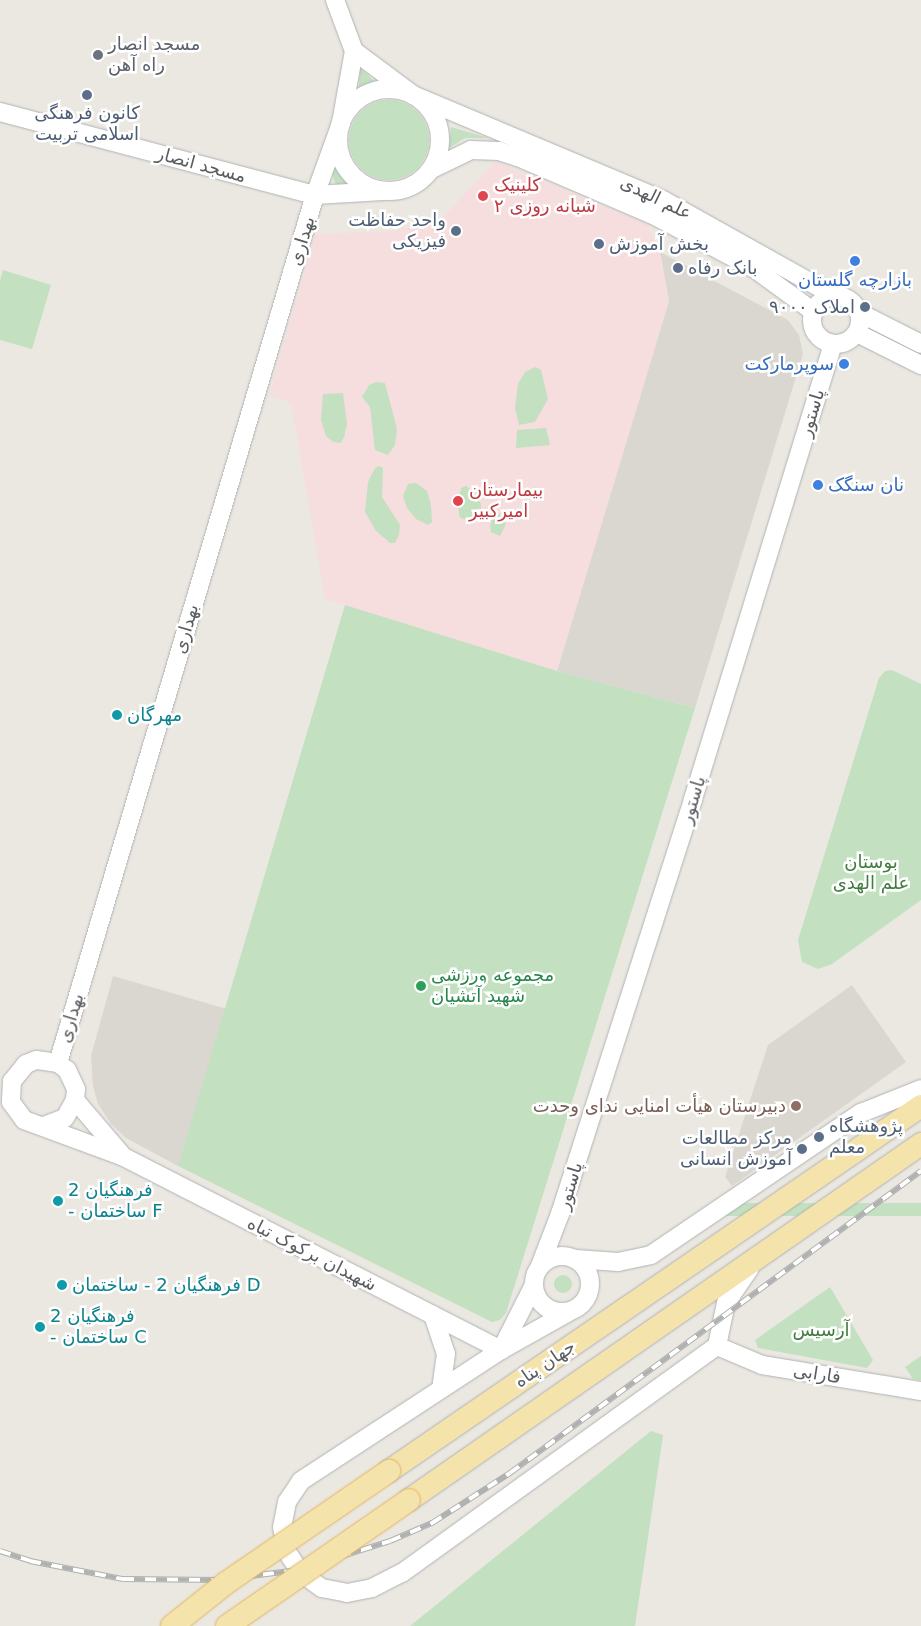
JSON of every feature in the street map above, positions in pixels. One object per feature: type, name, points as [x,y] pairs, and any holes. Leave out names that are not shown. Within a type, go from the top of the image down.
[{"type":"main road","name":"جهان پناه","points":[[172,1626],[226,1583],[921,1106]]},
{"type":"main road","name":"جهان پناه","points":[[227,1626],[755,1262],[921,1144]]},
{"type":"street","points":[[335,0],[354,51],[339,145],[346,167],[368,187],[383,191],[411,186],[432,169],[439,153],[440,136],[436,119],[426,105],[354,51]]},
{"type":"street","points":[[341,123],[350,108],[363,96],[379,90],[397,90],[413,95]]},
{"type":"street","name":"علم الهدی","points":[[413,95],[663,200],[836,296]]},
{"type":"street","name":"مسجد انصار","points":[[0,112],[315,196],[383,191]]},
{"type":"street","name":"بهداری","points":[[58,1063],[315,196],[341,123]]},
{"type":"street","name":"علم الهدی","points":[[432,169],[472,150],[500,151],[657,217],[755,270],[814,312]]},
{"type":"street","points":[[860,313],[857,333],[851,340],[834,344],[816,333],[814,312],[820,303],[836,296],[850,300],[860,313],[921,344]]},
{"type":"street","points":[[857,333],[921,365]]},
{"type":"street","name":"پاستور","points":[[571,1257],[560,1214],[696,790],[834,344]]},
{"type":"street","points":[[76,1100],[64,1118],[44,1126],[24,1120],[16,1112],[11,1102],[12,1080],[26,1064],[36,1060],[58,1063],[73,1078],[76,1100],[124,1157]]},
{"type":"street","points":[[540,1266],[556,1256],[618,1262],[651,1255],[861,1114],[921,1089]]},
{"type":"street","name":"شهیدان برکوک تباه","points":[[44,1126],[124,1157],[501,1350]]},
{"type":"street","points":[[501,1350],[534,1285],[560,1214]]},
{"type":"street","points":[[571,1257],[589,1273],[591,1283],[585,1302],[501,1350],[441,1388],[311,1473],[293,1491],[284,1515],[284,1540],[293,1563],[311,1582],[322,1588],[347,1592],[372,1588],[402,1573],[717,1346],[726,1303],[755,1262]]},
{"type":"street","points":[[534,1285],[541,1304],[559,1313],[569,1312]]},
{"type":"street","points":[[433,1315],[446,1354],[441,1388]]},
{"type":"street","name":"فارابی","points":[[717,1346],[762,1365],[921,1391]]},
{"type":"shaded area","name":"بیمارستان امیرکبیر","points":[[495,161],[647,224],[660,252],[669,301],[557,671],[325,599],[291,403],[269,396],[315,234],[391,231],[439,222]]},
{"type":"shaded area","points":[[660,252],[788,320],[799,335],[803,354],[695,708],[557,671],[669,301]]},
{"type":"shaded area","points":[[113,976],[227,1009],[178,1166],[126,1138],[111,1124],[98,1104],[93,1086],[91,1056]]},
{"type":"shaded area","name":"دبیرستان هیأت امنایی ندای وحدت","points":[[852,985],[906,1062],[732,1186],[725,1177],[768,1045]]},
{"type":"green space","points":[[360,68],[376,83],[359,90]]},
{"type":"green space","points":[[389,100],[404,103],[417,112],[426,125],[429,140],[426,155],[417,168],[404,177],[389,180],[374,177],[361,168],[352,155],[349,140],[352,125],[361,112],[374,103]]},
{"type":"green space","points":[[451,127],[488,138],[465,138],[449,148]]},
{"type":"green space","points":[[336,166],[354,186],[345,189],[335,183],[332,173]]},
{"type":"green space","points":[[3,270],[51,285],[32,349],[0,340],[0,281]]},
{"type":"green space","points":[[535,367],[541,370],[548,399],[535,422],[519,425],[515,408],[518,384],[525,372]]},
{"type":"green space","points":[[376,382],[385,383],[397,429],[395,445],[388,455],[375,450],[370,407],[362,397],[369,385]]},
{"type":"green space","points":[[343,393],[347,424],[341,443],[333,442],[326,436],[321,420],[323,394]]},
{"type":"green space","points":[[546,428],[550,445],[516,448],[517,430]]},
{"type":"green space","points":[[379,466],[383,468],[382,497],[400,525],[399,535],[395,543],[390,543],[376,531],[365,512],[368,482],[375,468]]},
{"type":"green space","points":[[416,483],[427,491],[431,505],[432,522],[428,525],[416,519],[407,508],[403,496],[408,484]]},
{"type":"green space","points":[[466,486],[474,492],[481,504],[481,517],[472,521],[460,518],[458,507],[461,488]]},
{"type":"green space","points":[[498,512],[506,524],[500,536],[491,532],[490,526],[494,513]]},
{"type":"green space","name":"مجموعه ورزشی شهید آتشیان","points":[[345,605],[557,671],[695,708],[506,1313],[500,1320],[492,1322],[178,1166]]},
{"type":"green space","name":"بوستان علم الهدی","points":[[892,670],[921,684],[921,900],[832,964],[818,969],[802,962],[798,940],[879,678],[885,671]]},
{"type":"green space","points":[[721,1203],[921,1203],[921,1216],[721,1216]]},
{"type":"green space","points":[[563,1275],[569,1278],[572,1284],[569,1290],[563,1293],[557,1290],[554,1284],[557,1278]]},
{"type":"green space","name":"آرسیس","points":[[830,1287],[873,1360],[867,1368],[758,1348],[755,1340]]},
{"type":"green space","points":[[921,1356],[921,1380],[913,1379],[905,1367]]},
{"type":"green space","points":[[651,1431],[663,1435],[635,1626],[410,1626]]},
{"type":"railway","points":[[0,1551],[30,1561],[123,1579],[219,1580],[298,1570],[390,1541],[432,1523],[510,1473],[921,1171]]},
{"type":"place","name":"مسجد انصار راه آهن","points":[[98,55]]},
{"type":"place","name":"کانون فرهنگی اسلامی تربیت","points":[[87,95]]},
{"type":"place","name":"کلینیک شبانه روزی ۲","points":[[483,196]]},
{"type":"place","name":"واحد حفاظت فیزیکی","points":[[456,231]]},
{"type":"place","name":"بخش آموزش","points":[[599,244]]},
{"type":"place","name":"بازارچه گلستان","points":[[855,261]]},
{"type":"place","name":"بانک رفاه","points":[[678,268]]},
{"type":"place","name":"املاک ۹۰۰۰","points":[[865,307]]},
{"type":"place","name":"سوپرمارکت","points":[[844,364]]},
{"type":"place","name":"نان سنگک","points":[[818,485]]},
{"type":"place","name":"بیمارستان امیرکبیر","points":[[458,501]]},
{"type":"place","name":"مهرگان","points":[[117,715]]},
{"type":"place","name":"مجموعه ورزشی شهید آتشیان","points":[[421,986]]},
{"type":"place","name":"دبیرستان هیأت امنایی ندای وحدت","points":[[796,1106]]},
{"type":"place","name":"پژوهشگاه معلم","points":[[819,1137]]},
{"type":"place","name":"مرکز مطالعات آموزش انسانی","points":[[802,1149]]},
{"type":"place","name":"فرهنگیان 2 - ساختمان F","points":[[58,1201]]},
{"type":"place","name":"فرهنگیان 2 - ساختمان D","points":[[62,1285]]},
{"type":"place","name":"فرهنگیان 2 - ساختمان C","points":[[40,1327]]}]
